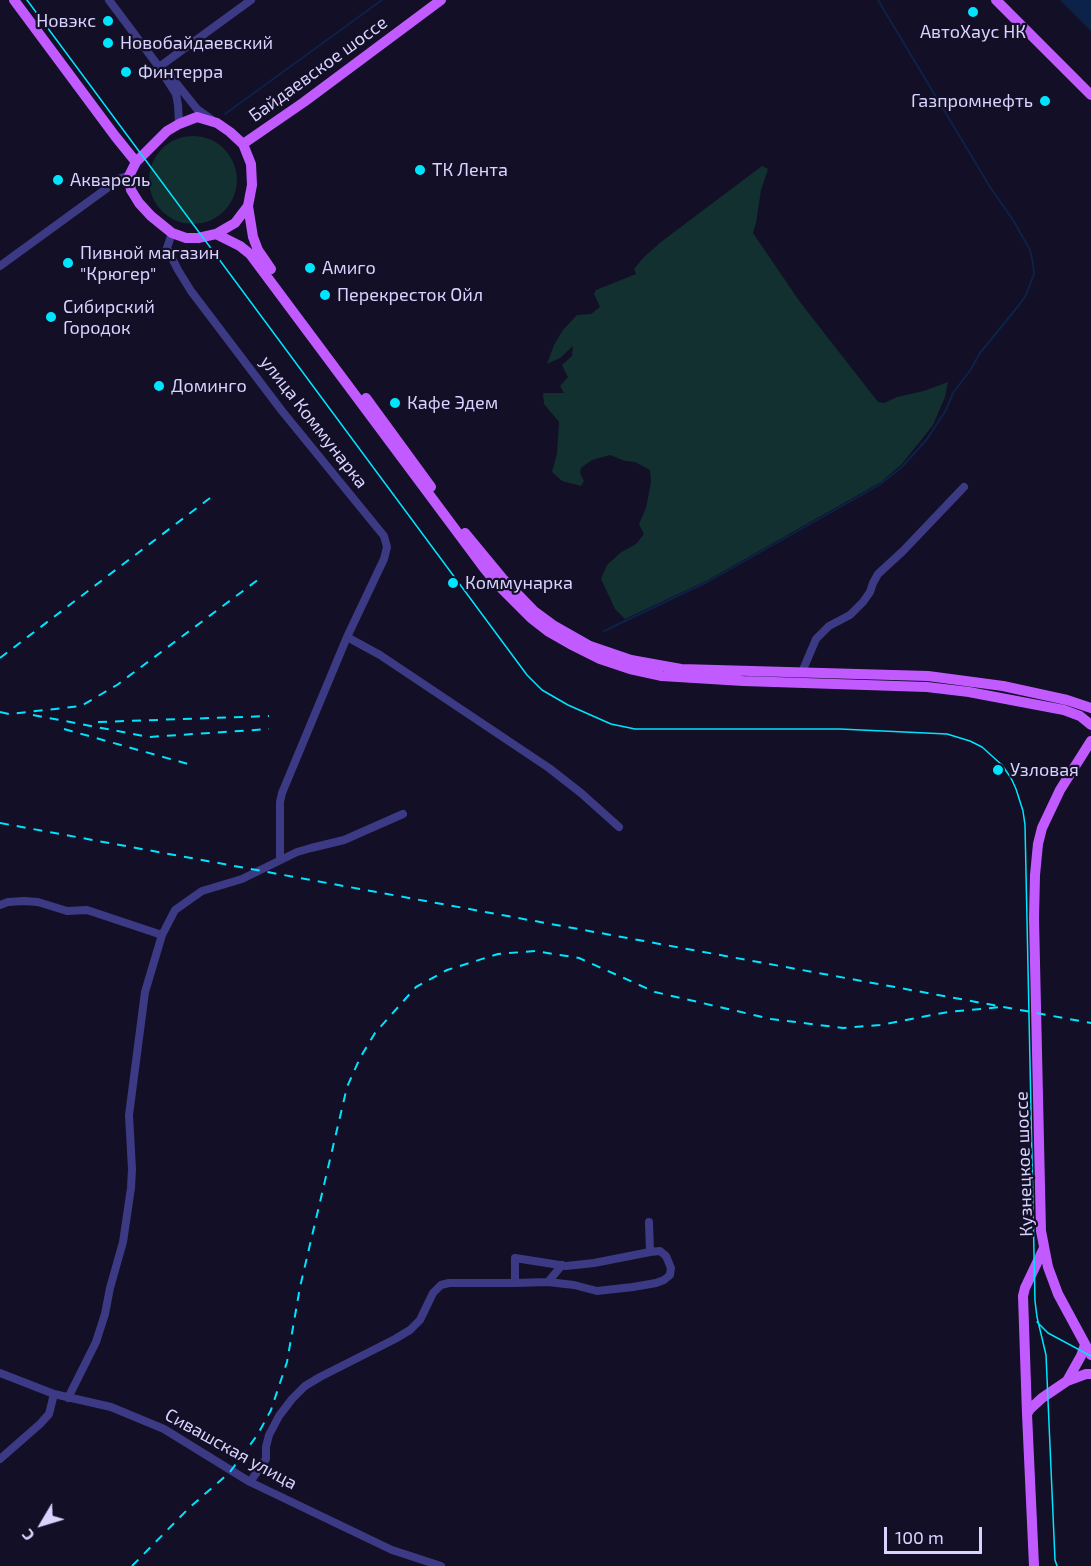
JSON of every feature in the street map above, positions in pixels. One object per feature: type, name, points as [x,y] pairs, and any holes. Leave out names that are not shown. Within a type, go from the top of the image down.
[{"type":"main road","points":[[15,0],[136,162]]},
{"type":"main road","name":"Байдаевское шоссе","points":[[243,144],[304,102],[441,0]]},
{"type":"main road","points":[[996,0],[1091,94]]},
{"type":"main road","points":[[248,206],[235,223],[216,234],[186,238],[172,233],[139,203],[131,190],[129,176],[136,162],[167,131],[197,117],[217,123],[243,144],[251,164],[252,185],[248,206],[253,237],[258,250],[471,541],[534,611],[553,625],[616,656],[647,664],[681,669],[944,677],[1003,686],[1067,700],[1091,708]]},
{"type":"main road","points":[[216,234],[240,246],[261,267],[468,549],[498,585],[531,618],[549,632],[587,654],[614,664],[662,676],[927,687],[969,692],[1064,710],[1086,719],[1091,725]]},
{"type":"main road","name":"Кузнецкое шоссе","points":[[1091,741],[1060,790],[1046,819],[1040,837],[1035,875],[1041,1231],[1048,1267],[1058,1294],[1091,1355]]},
{"type":"main road","points":[[1034,1566],[1023,1296],[1044,1248]]},
{"type":"main road","points":[[1067,1381],[1088,1346]]},
{"type":"main road","points":[[1027,1414],[1042,1398],[1067,1381],[1091,1374]]},
{"type":"street","points":[[110,0],[176,94],[179,124]]},
{"type":"street","points":[[159,67],[251,0]]},
{"type":"street","points":[[159,67],[169,74],[196,108],[217,123]]},
{"type":"street","points":[[0,266],[121,178],[129,176]]},
{"type":"street","name":"улица Коммунарка","points":[[172,233],[167,248],[191,291],[282,411],[384,536],[387,547],[384,559],[346,637],[282,793],[280,860]]},
{"type":"street","points":[[802,672],[816,639],[829,626],[850,615],[863,602],[878,574],[964,487]]},
{"type":"street","points":[[346,637],[380,655],[549,768],[619,827]]},
{"type":"street","points":[[68,1398],[96,1342],[123,1242],[132,1169],[129,1115],[145,992],[162,935],[175,910],[202,891],[242,879],[311,848],[344,840],[403,814]]},
{"type":"street","points":[[0,905],[24,901],[38,902],[67,911],[87,910],[162,935]]},
{"type":"street","points":[[649,1222],[650,1252]]},
{"type":"street","points":[[250,1482],[266,1459],[269,1435],[279,1416],[292,1399],[305,1386],[410,1330],[420,1320],[433,1293],[441,1285],[515,1283],[548,1282],[597,1291],[656,1283],[670,1275],[671,1268],[666,1256],[660,1251],[566,1266],[515,1258],[515,1283]]},
{"type":"street","points":[[548,1282],[562,1265]]},
{"type":"street","name":"Сивашская улица","points":[[0,1373],[54,1394],[111,1407],[164,1430],[250,1482],[392,1550],[441,1566]]},
{"type":"street","points":[[0,1459],[50,1414],[54,1394]]},
{"type":"green space","points":[[193,136],[210,140],[224,149],[233,163],[237,180],[233,197],[224,211],[210,220],[193,224],[176,220],[162,211],[153,197],[149,180],[153,163],[162,149],[176,140]]},
{"type":"green space","points":[[762,166],[768,169],[761,190],[753,233],[800,302],[878,402],[884,403],[948,382],[945,397],[933,425],[902,464],[881,482],[708,580],[625,619],[615,609],[601,579],[607,565],[620,553],[636,544],[644,534],[639,524],[646,508],[651,482],[650,470],[635,462],[610,455],[592,460],[581,468],[580,473],[584,481],[581,486],[562,481],[552,472],[557,454],[559,422],[544,404],[543,393],[564,393],[560,386],[568,377],[562,365],[572,356],[573,346],[560,358],[547,364],[563,330],[577,315],[591,314],[600,307],[594,294],[596,290],[636,274],[634,269],[661,242]]},
{"type":"water","points":[[1060,0],[1091,0],[1091,31]]},
{"type":"waterway","points":[[225,114],[382,0]]},
{"type":"waterway","points":[[604,631],[709,581],[879,485],[902,467],[927,439],[946,410],[953,393],[980,353],[1026,295],[1034,274],[1030,250],[878,0]]},
{"type":"tram line","points":[[27,0],[527,675],[542,690],[568,705],[611,724],[635,729],[840,729],[947,734],[982,747],[1002,765],[1011,778],[1023,811],[1025,825],[1035,1301],[1046,1355],[1057,1566]]},
{"type":"tram line","points":[[1037,1322],[1048,1333],[1091,1356]]},
{"type":"railway","points":[[0,658],[210,498]]},
{"type":"railway","points":[[0,712],[9,714],[81,706],[117,685],[263,576]]},
{"type":"railway","points":[[33,715],[149,737],[269,729]]},
{"type":"railway","points":[[98,722],[269,716]]},
{"type":"railway","points":[[64,729],[188,764]]},
{"type":"railway","points":[[0,823],[1091,1023]]},
{"type":"railway","points":[[132,1566],[189,1508],[230,1472],[258,1434],[271,1410],[287,1362],[300,1287],[347,1087],[360,1058],[375,1033],[416,987],[447,970],[498,954],[535,951],[579,958],[655,992],[771,1019],[843,1028],[880,1025],[948,1012],[1001,1007]]},
{"type":"place","name":"АвтоХаус НК","points":[[973,12]]},
{"type":"place","name":"Новэкс","points":[[108,21]]},
{"type":"place","name":"Новобайдаевский","points":[[108,43]]},
{"type":"place","name":"Финтерра","points":[[126,72]]},
{"type":"place","name":"Газпромнефть","points":[[1045,101]]},
{"type":"place","name":"ТК Лента","points":[[420,170]]},
{"type":"place","name":"Акварель","points":[[58,180]]},
{"type":"place","name":"Пивной магазин \"Крюгер\"","points":[[68,263]]},
{"type":"place","name":"Амиго","points":[[310,268]]},
{"type":"place","name":"Перекресток Ойл","points":[[325,295]]},
{"type":"place","name":"Сибирский Городок","points":[[51,317]]},
{"type":"place","name":"Доминго","points":[[159,386]]},
{"type":"place","name":"Кафе Эдем","points":[[395,403]]},
{"type":"place","name":"Коммунарка","points":[[453,583]]},
{"type":"place","name":"Узловая","points":[[998,770]]}]
